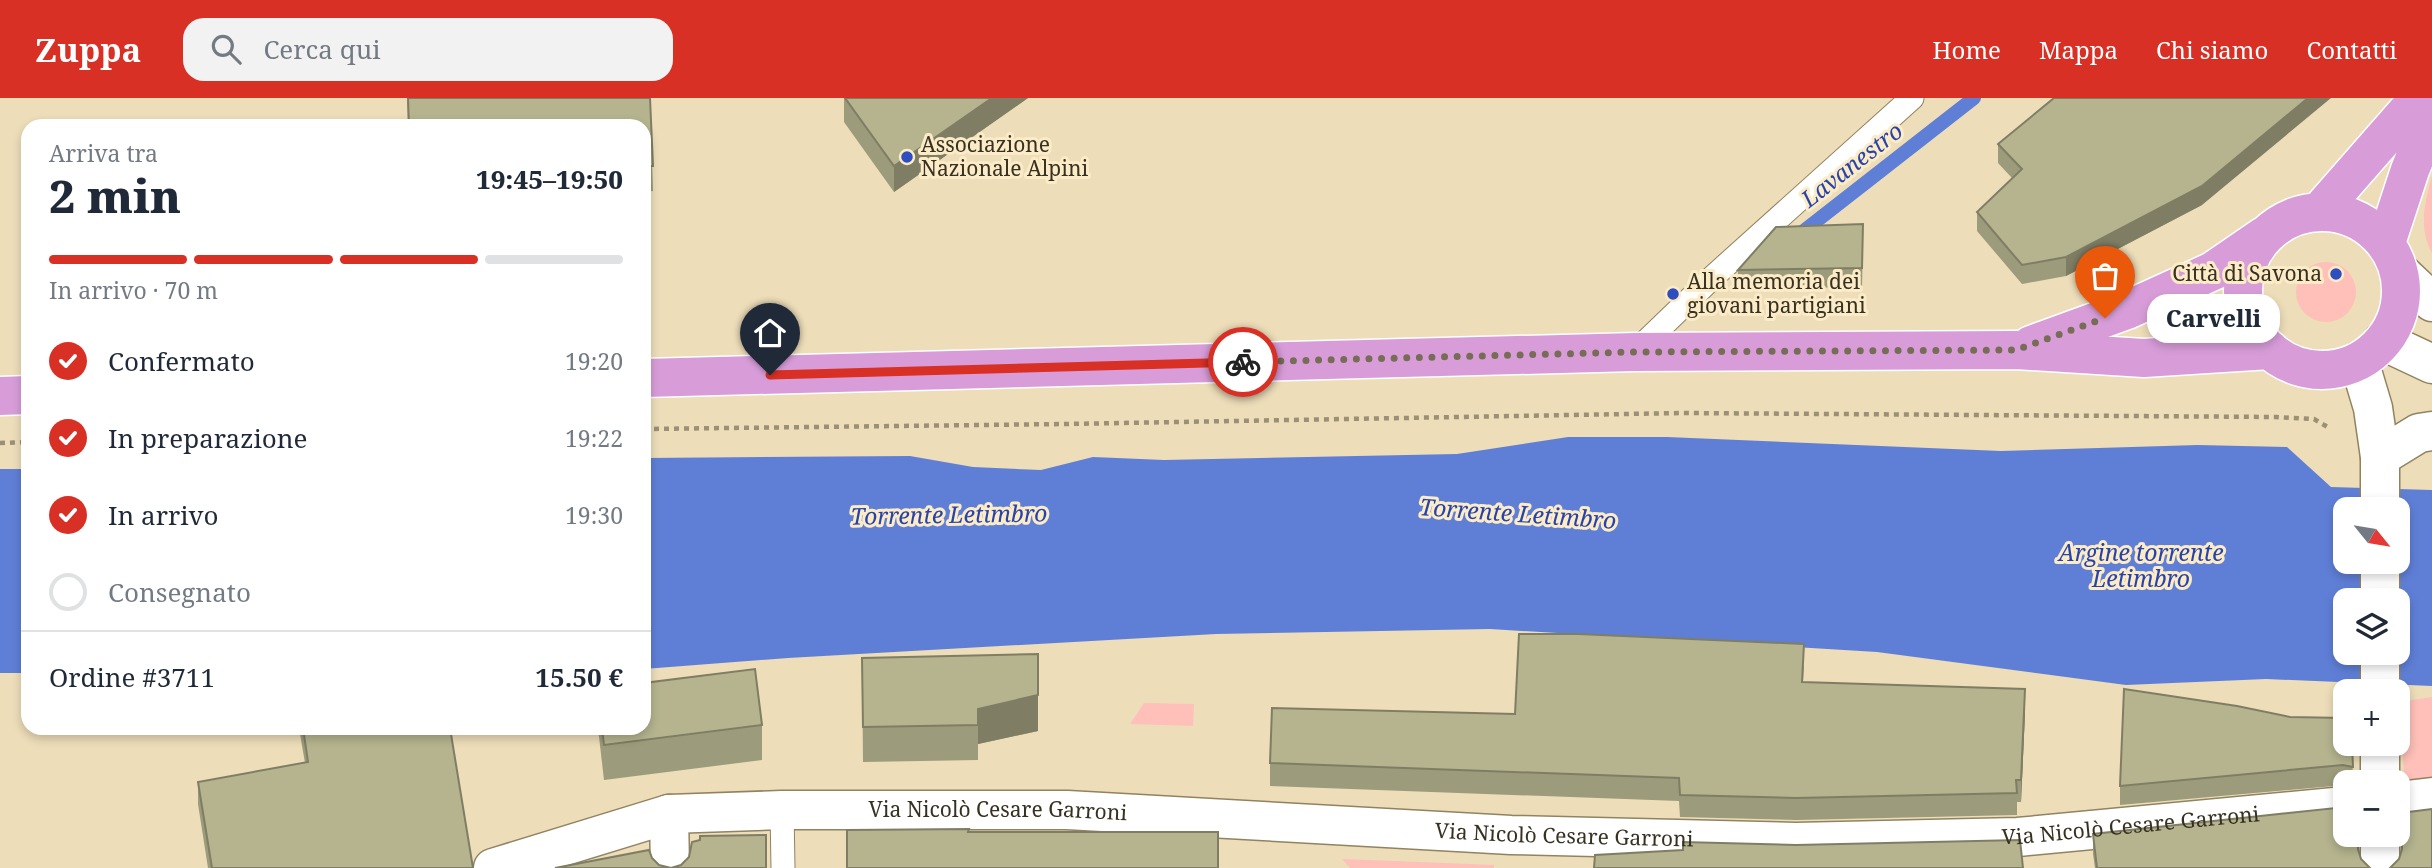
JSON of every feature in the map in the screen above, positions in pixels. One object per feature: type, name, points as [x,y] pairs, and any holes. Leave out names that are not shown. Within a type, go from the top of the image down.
[{"type":"main road","points":[[2320,211],[2419,98]]},
{"type":"main road","points":[[2269,232],[2253,253],[2244,278],[2244,305],[2253,330],[2270,350],[2290,363],[2312,370],[2336,369],[2371,351],[2396,320],[2401,296],[2393,258],[2410,170],[2432,115]]},
{"type":"main road","points":[[2016,350],[2127,310],[2213,271],[2284,221],[2320,211],[2345,215],[2368,226],[2393,258]]},
{"type":"main road","points":[[651,378],[1635,352],[2016,350],[2144,358],[2270,350]]},
{"type":"main road","points":[[0,396],[21,395]]},
{"type":"street","points":[[2393,258],[2432,302]]},
{"type":"street","points":[[2380,482],[2371,351],[2432,364]]},
{"type":"street","points":[[2380,482],[2419,433],[2432,431]]},
{"type":"street","points":[[2410,800],[2432,797]]},
{"type":"street","name":"Via Nicolò Cesare Garroni","points":[[493,868],[669,814],[782,810],[1067,810],[1537,836],[1796,842],[2018,837],[2333,807]]},
{"type":"street","points":[[669,814],[670,868]]},
{"type":"lane","points":[[1635,352],[1714,276],[1912,98]]},
{"type":"lane","points":[[782,810],[783,868]]},
{"type":"path","points":[[651,429],[1722,413],[2276,417],[2314,419],[2330,427],[2336,436]]},
{"type":"path","points":[[0,443],[21,442]]},
{"type":"shaded area","points":[[2432,176],[2432,253],[2424,224],[2425,205]]},
{"type":"shaded area","points":[[2320,262],[2332,262],[2351,275],[2356,292],[2354,304],[2343,317],[2332,322],[2320,322],[2301,309],[2296,298],[2296,286],[2309,267]]},
{"type":"shaded area","points":[[2432,697],[2432,780],[2410,782],[2410,770],[2404,770],[2403,756],[2410,756],[2410,700]]},
{"type":"shaded area","points":[[1144,703],[1194,704],[1193,726],[1130,724]]},
{"type":"shaded area","points":[[1342,859],[1494,865],[1494,868],[1350,868]]},
{"type":"water","name":"Argine torrente Letimbro","points":[[1568,437],[1667,437],[2001,451],[2198,445],[2287,447],[2331,487],[2432,490],[2432,686],[2410,685],[2410,679],[2333,679],[2333,682],[2266,679],[2126,685],[1877,652],[1490,629],[1216,634],[788,658],[651,668],[651,458],[910,456],[973,467],[1041,470],[1093,457],[1164,460],[1457,454]]},
{"type":"water","points":[[0,469],[21,469],[21,673],[0,673]]},
{"type":"building","points":[[408,98],[650,98],[651,119],[409,119]]},
{"type":"building","points":[[845,98],[992,98],[894,166]]},
{"type":"building","points":[[2054,98],[2308,98],[2202,186],[2066,257],[2022,265],[1977,212],[2022,169],[1998,144]]},
{"type":"building","points":[[651,121],[653,166],[651,166]]},
{"type":"building","points":[[1863,224],[1862,268],[1738,270],[1776,227]]},
{"type":"building","points":[[1519,634],[1804,644],[1802,682],[2025,689],[2021,780],[2016,780],[2017,793],[1796,798],[1680,795],[1679,778],[1270,763],[1272,708],[1515,714]]},
{"type":"building","points":[[1038,654],[1038,695],[978,709],[978,725],[863,727],[862,658]]},
{"type":"building","points":[[755,669],[762,725],[604,745],[603,735],[651,735],[651,682]]},
{"type":"building","points":[[2124,689],[2290,717],[2333,718],[2333,756],[2353,756],[2353,767],[2343,765],[2120,786]]},
{"type":"building","points":[[304,735],[451,735],[473,868],[212,868],[198,782],[308,762]]},
{"type":"building","points":[[2333,808],[2333,847],[2358,847],[2361,859],[2370,868],[2097,868],[2093,834]]},
{"type":"building","points":[[2432,809],[2432,868],[2390,868],[2399,859],[2402,847],[2410,847],[2410,812]]},
{"type":"building","points":[[969,829],[968,832],[1218,832],[1218,868],[847,868],[847,830]]},
{"type":"building","points":[[766,835],[766,868],[671,868],[681,865],[689,857],[692,842],[700,840],[700,836]]},
{"type":"building","points":[[2020,840],[2023,868],[1594,868],[1595,855],[1683,850],[1683,842],[1796,845]]},
{"type":"building","points":[[649,850],[659,865],[671,868],[555,868]]},
{"type":"waterway","name":"Lavanestro","points":[[1796,237],[1974,98]]},
{"type":"way so far","points":[[1243,362],[1635,352],[2016,350],[2105,318]]},
{"type":"place","name":"Associazione Nazionale Alpini","points":[[907,157]]},
{"type":"place","name":"Città di Savona","points":[[2336,274]]},
{"type":"place","name":"Alla memoria dei giovani partigiani","points":[[1673,294]]},
{"type":"place","name":"Carvelli","points":[[2105,318]]},
{"type":"route","points":[[770,375],[1243,362]]},
{"type":"water label","name":"Torrente Letimbro","points":[[1518,514]]},
{"type":"water label","name":"Torrente Letimbro","points":[[949,515]]}]
